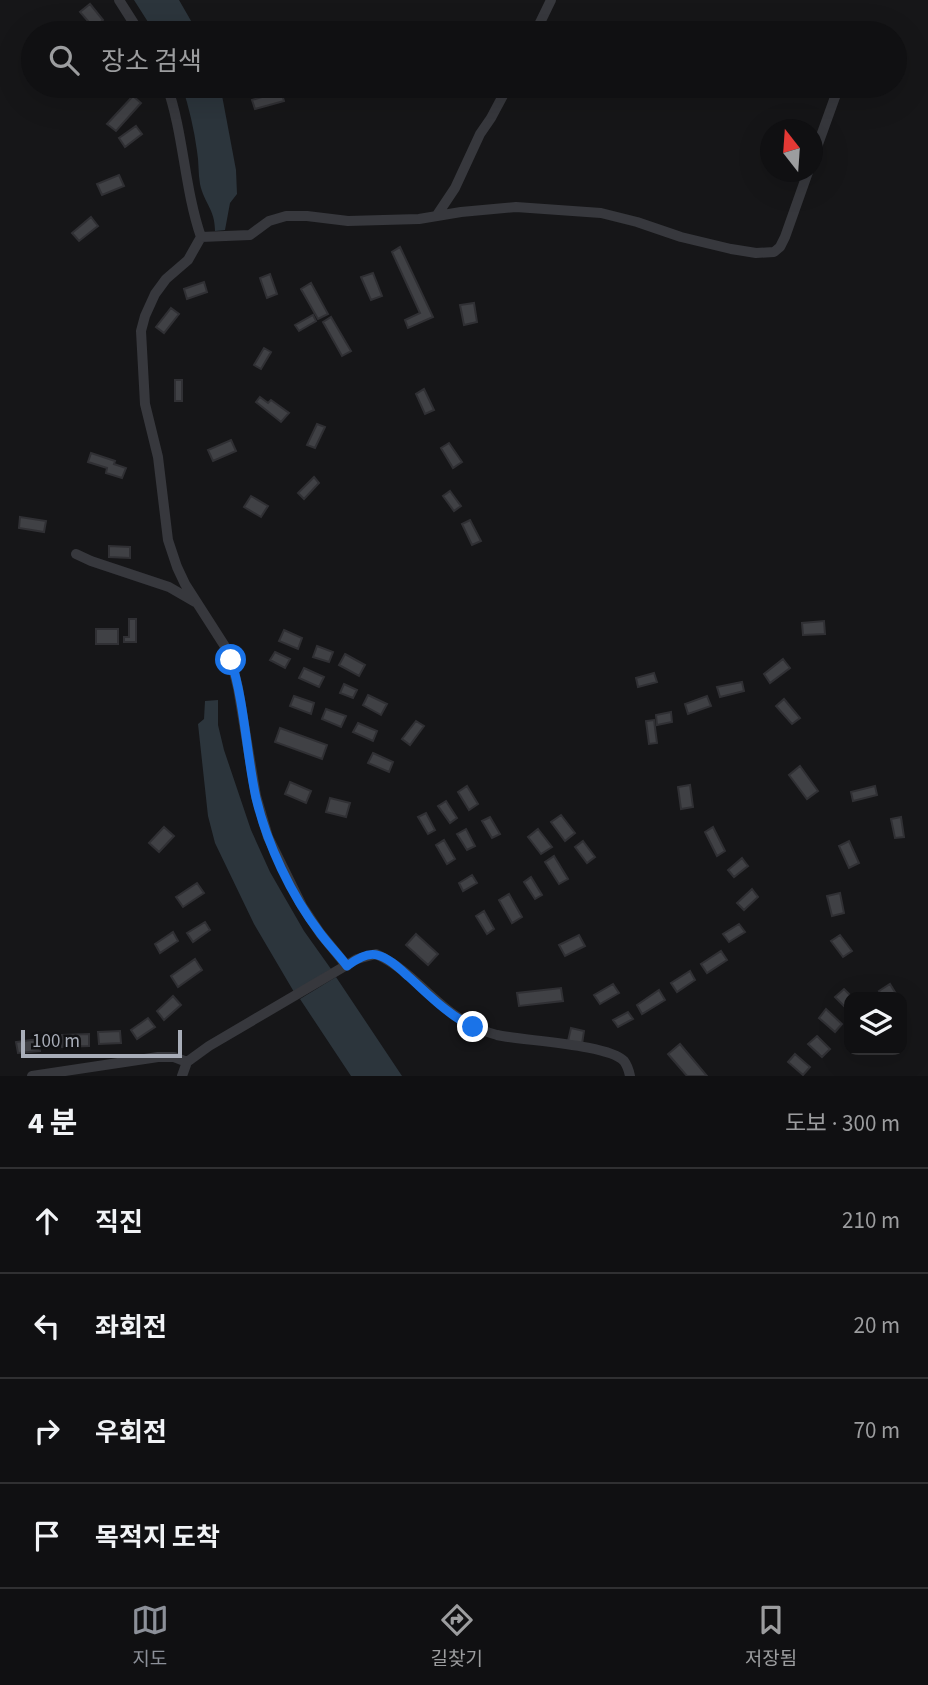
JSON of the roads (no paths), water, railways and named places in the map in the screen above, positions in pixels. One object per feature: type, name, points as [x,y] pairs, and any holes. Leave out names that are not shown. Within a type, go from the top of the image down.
[{"type":"street","points":[[119,0],[132,21]]},
{"type":"street","points":[[541,21],[551,0]]},
{"type":"street","points":[[170,98],[191,204],[201,237],[188,260],[166,279],[155,294],[145,316],[141,340],[145,404],[158,457],[168,540],[177,567],[195,602],[226,648],[235,673],[256,796],[268,837],[302,906],[343,968]]},
{"type":"street","points":[[437,215],[455,188],[480,134],[502,98]]},
{"type":"street","points":[[823,130],[835,98]]},
{"type":"street","points":[[201,237],[250,235],[269,222],[286,215],[348,221],[419,219],[516,207],[601,213],[731,249],[756,253],[774,252],[785,237],[804,182]]},
{"type":"street","points":[[76,554],[169,587],[195,602]]},
{"type":"street","points":[[182,1076],[187,1062],[209,1046],[357,959],[376,954],[393,963],[442,1007],[464,1022],[484,1031],[509,1037],[609,1053],[624,1061],[630,1076]]},
{"type":"street","points":[[32,1076],[158,1057],[187,1062]]}]
